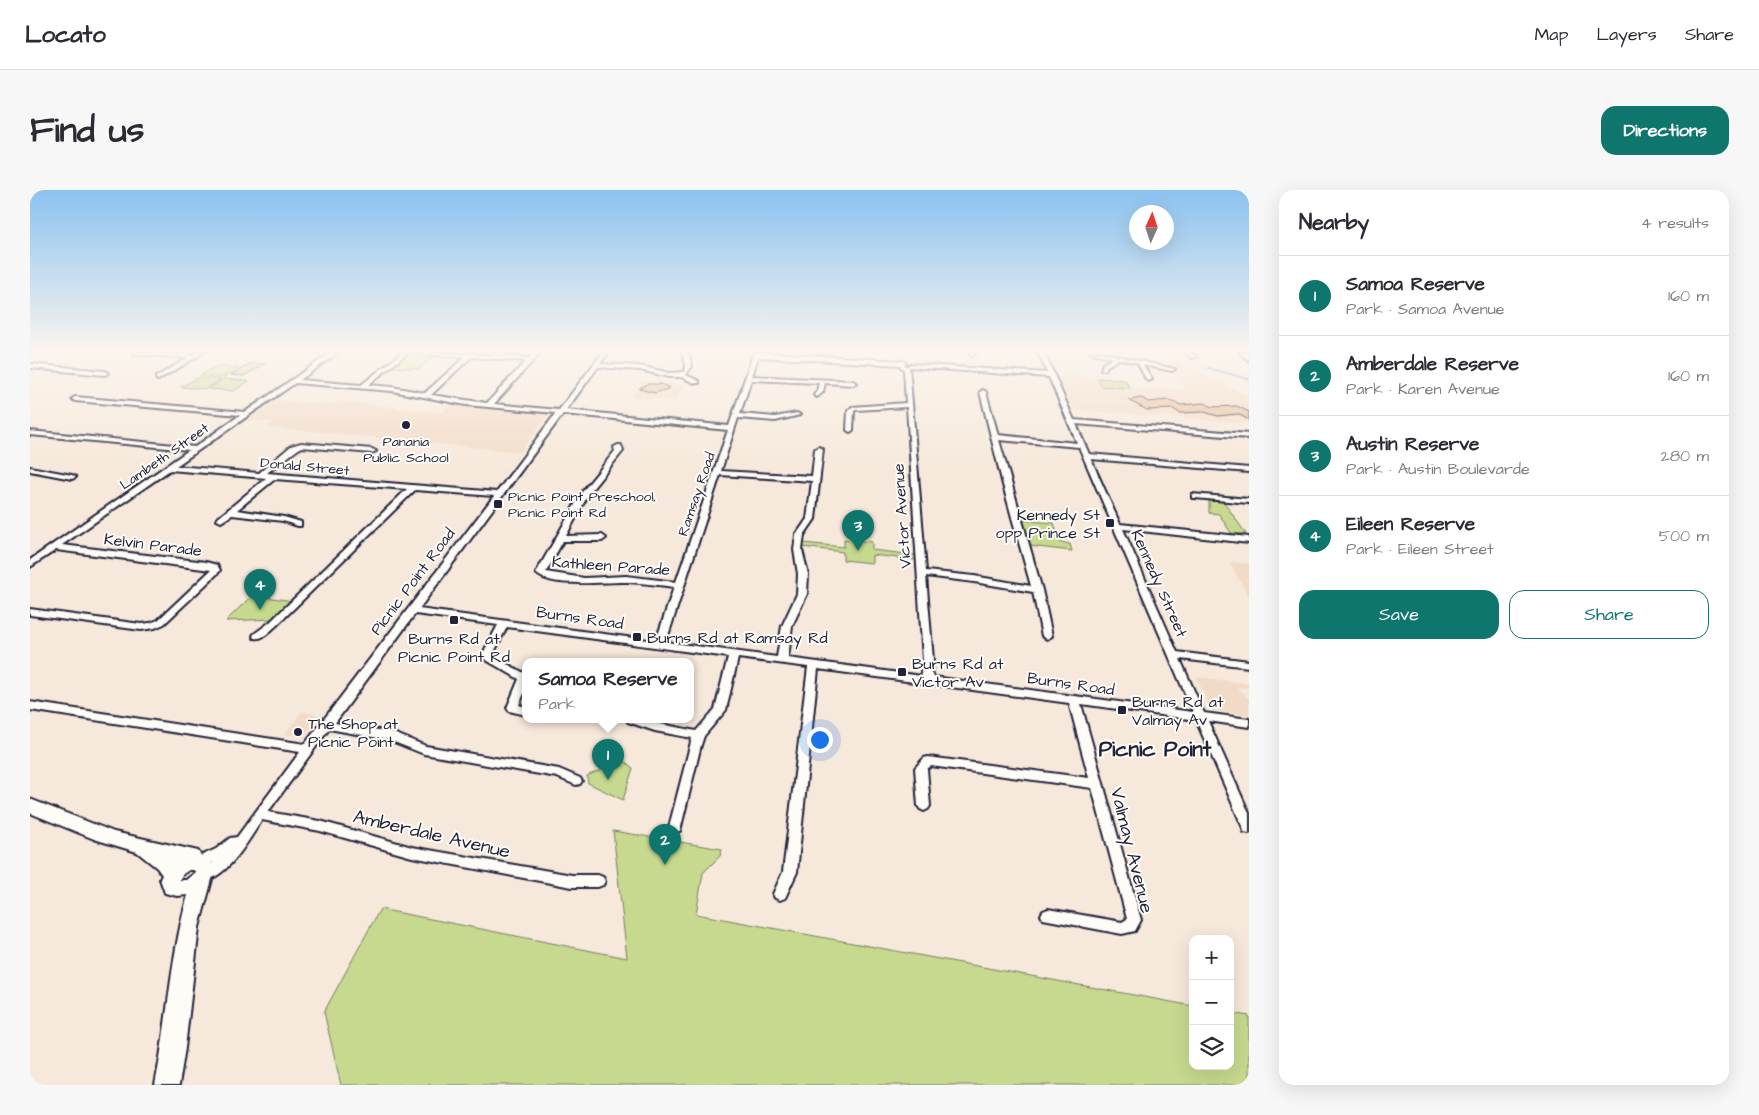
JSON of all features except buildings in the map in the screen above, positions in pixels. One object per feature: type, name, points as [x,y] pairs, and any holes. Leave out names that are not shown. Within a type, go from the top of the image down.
[{"type":"main road","points":[[30,806],[106,836],[143,847],[159,847],[180,851],[192,856],[200,869],[189,927],[174,1048],[167,1085]]},
{"type":"main road","points":[[143,847],[164,863],[186,901],[189,927]]},
{"type":"main road","points":[[174,881],[188,888],[200,869]]},
{"type":"street","name":"Lambeth Street","points":[[30,564],[275,394]]},
{"type":"street","points":[[415,394],[489,405],[732,428]]},
{"type":"street","points":[[489,405],[499,394]]},
{"type":"street","name":"Picnic Point Road","points":[[200,869],[213,871],[241,844],[247,831],[575,394]]},
{"type":"street","name":"Ramsay Road","points":[[660,644],[744,394]]},
{"type":"street","name":"Victor Avenue","points":[[908,394],[928,660],[926,673],[930,680]]},
{"type":"street","points":[[983,394],[1037,590],[1047,636]]},
{"type":"street","name":"Kennedy Street","points":[[1059,394],[1249,828]]},
{"type":"street","points":[[75,399],[246,414]]},
{"type":"street","points":[[850,430],[851,411],[854,408],[909,404]]},
{"type":"street","points":[[736,416],[775,419],[797,415]]},
{"type":"street","points":[[1071,422],[1249,436]]},
{"type":"street","points":[[30,433],[197,449]]},
{"type":"street","points":[[994,437],[1081,445]]},
{"type":"street","points":[[261,475],[294,448],[301,445],[372,451]]},
{"type":"street","name":"Kathleen Parade","points":[[618,447],[618,453],[589,488],[541,571],[545,576],[584,581],[626,579],[679,585]]},
{"type":"street","points":[[782,661],[787,626],[802,594],[803,574],[797,553],[800,535],[811,520],[820,450]]},
{"type":"street","points":[[1086,456],[1249,470]]},
{"type":"street","name":"Donald Street","points":[[169,468],[499,494]]},
{"type":"street","points":[[30,469],[72,477]]},
{"type":"street","points":[[717,473],[816,478]]},
{"type":"street","points":[[221,520],[273,476]]},
{"type":"street","points":[[258,636],[273,624],[413,487]]},
{"type":"street","points":[[1195,496],[1211,499],[1249,501]]},
{"type":"street","points":[[230,512],[284,519],[298,524]]},
{"type":"street","points":[[1117,526],[1249,539]]},
{"type":"street","points":[[559,539],[589,540],[602,538]]},
{"type":"street","name":"Kelvin Parade","points":[[30,612],[141,627],[152,626],[164,619],[216,570],[211,566],[54,547]]},
{"type":"street","points":[[922,573],[983,580],[1037,590]]},
{"type":"street","name":"Burns Road","points":[[412,611],[1249,723]]},
{"type":"street","points":[[504,623],[486,657],[522,676]]},
{"type":"street","points":[[675,827],[695,745],[699,735],[720,710],[734,654]]},
{"type":"street","points":[[1174,655],[1249,664]]},
{"type":"street","points":[[780,894],[790,872],[813,665]]},
{"type":"street","points":[[522,685],[513,705],[513,708],[522,710]]},
{"type":"street","name":"Valmay Avenue","points":[[1048,915],[1122,928],[1133,925],[1133,915],[1074,700]]},
{"type":"street","points":[[30,706],[309,749]]},
{"type":"street","points":[[645,723],[664,729],[699,735]]},
{"type":"street","points":[[326,725],[391,736],[424,750],[558,773],[576,780]]},
{"type":"street","points":[[924,806],[921,768],[928,761],[1097,784]]},
{"type":"street","name":"Amberdale Avenue","points":[[259,815],[320,826],[412,852],[572,881],[598,881]]},
{"type":"shaded area","points":[[634,394],[680,394],[676,401],[632,397]]},
{"type":"shaded area","points":[[1067,394],[1244,394],[1249,396],[1249,423],[1074,410]]},
{"type":"shaded area","name":"Panania Public School","points":[[275,400],[333,404],[337,401],[442,413],[451,404],[550,413],[520,452],[267,427],[274,422],[246,420]]},
{"type":"shaded area","points":[[1229,562],[1249,564],[1249,596]]},
{"type":"shaded area","points":[[1196,677],[1249,684],[1249,688],[1237,687],[1249,699],[1249,715],[1211,710]]},
{"type":"shaded area","points":[[302,712],[320,715],[302,737],[285,734]]},
{"type":"green space","points":[[1209,501],[1224,502],[1246,534],[1231,533],[1219,514],[1209,513]]},
{"type":"green space","points":[[1021,520],[1054,523],[1060,542],[1070,544],[1072,551],[1029,546]]},
{"type":"green space","points":[[844,539],[872,542],[872,550],[915,555],[916,560],[872,555],[872,563],[843,560],[843,552],[802,547],[803,543],[844,547]]},
{"type":"green space","points":[[252,595],[293,601],[275,619],[226,621]]},
{"type":"green space","points":[[623,760],[633,768],[623,800],[588,783],[587,776]]},
{"type":"green space","points":[[613,831],[722,849],[720,856],[703,873],[696,914],[1189,1005],[1189,1070],[1234,1070],[1234,1014],[1249,1016],[1249,1085],[341,1085],[324,1012],[380,909],[627,958]]},
{"type":"place","name":"Panania Public School","points":[[406,425]]},
{"type":"place","name":"Picnic Point Preschool, Picnic Point Rd","points":[[498,504]]},
{"type":"place","name":"Kennedy St opp Prince St","points":[[1110,523]]},
{"type":"place","name":"Austin Reserve","points":[[858,551]]},
{"type":"place","name":"Eileen Reserve","points":[[260,610]]},
{"type":"place","name":"Burns Rd at Picnic Point Rd","points":[[454,620]]},
{"type":"place","name":"Burns Rd at Ramsay Rd","points":[[637,637]]},
{"type":"place","name":"Burns Rd at Victor Av","points":[[902,672]]},
{"type":"place","name":"Burns Rd at Valmay Av","points":[[1122,710]]},
{"type":"place","name":"The Shop at Picnic Point","points":[[298,732]]},
{"type":"place","name":"Samoa Reserve","points":[[608,780]]},
{"type":"place","name":"Amberdale Reserve","points":[[665,865]]},
{"type":"district","name":"Picnic Point","points":[[1155,749]]}]
